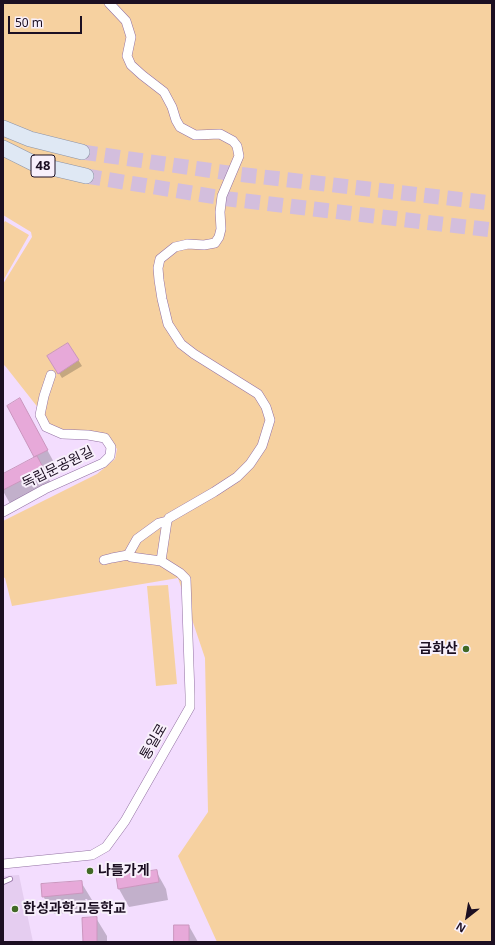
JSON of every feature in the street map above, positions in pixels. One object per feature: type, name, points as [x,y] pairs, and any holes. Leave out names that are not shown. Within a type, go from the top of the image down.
[{"type":"main road","name":"48","points":[[3,128],[30,139],[82,152]]},
{"type":"main road","name":"48","points":[[3,148],[35,164],[86,176]]},
{"type":"street","points":[[109,3],[126,21],[131,37],[127,56],[131,64],[142,75],[164,92],[180,127],[195,135],[220,134],[233,141],[237,146],[238,156],[222,196],[219,237],[215,243],[204,245],[188,244],[175,247],[168,252],[160,260],[158,268],[159,280],[168,324],[181,344],[194,354],[258,394],[266,407],[270,420],[262,446],[250,464],[237,476],[214,492],[169,518],[167,521],[159,523],[137,539],[128,556]]},
{"type":"street","name":"독립문공원길","points":[[3,512],[46,489],[103,463],[110,456],[111,447],[105,438],[88,435],[62,434],[46,427],[40,415],[50,375]]},
{"type":"street","points":[[104,560],[128,556],[161,561],[167,521]]},
{"type":"street","name":"통일로","points":[[3,864],[92,856],[106,847],[124,821],[190,707],[186,579],[180,573],[161,561]]},
{"type":"lane","points":[[3,882],[10,879]]},
{"type":"shaded area","points":[[3,3],[492,3],[492,942],[217,942],[178,856],[208,812],[205,658],[178,578],[12,606],[5,578],[3,577],[3,521],[97,474],[115,459],[117,449],[106,435],[63,431],[49,425],[43,414],[3,364],[3,284],[32,237],[31,232],[3,215]]},
{"type":"shaded area","points":[[5,221],[29,235],[3,281],[3,224]]},
{"type":"shaded area","points":[[168,585],[177,684],[156,686],[147,586]]},
{"type":"shaded area","name":"한성과학고등학교","points":[[19,875],[33,942],[3,942],[3,876]]},
{"type":"building","points":[[68,343],[79,360],[58,374],[47,356]]},
{"type":"building","points":[[20,398],[48,450],[34,457],[7,406]]},
{"type":"building","points":[[37,456],[44,469],[3,490],[3,474]]},
{"type":"building","points":[[157,870],[159,882],[118,889],[116,876]]},
{"type":"building","points":[[82,881],[83,893],[42,897],[41,884]]},
{"type":"building","points":[[97,917],[97,942],[83,942],[82,918]]},
{"type":"building","points":[[174,925],[189,925],[189,942],[174,942]]},
{"type":"tunnel","points":[[82,152],[228,173],[492,203]]},
{"type":"tunnel","points":[[86,176],[229,199],[492,230]]},
{"type":"place","name":"금화산","points":[[466,649]]},
{"type":"place","name":"나들가게","points":[[90,871]]},
{"type":"place","name":"한성과학고등학교","points":[[15,909]]}]
